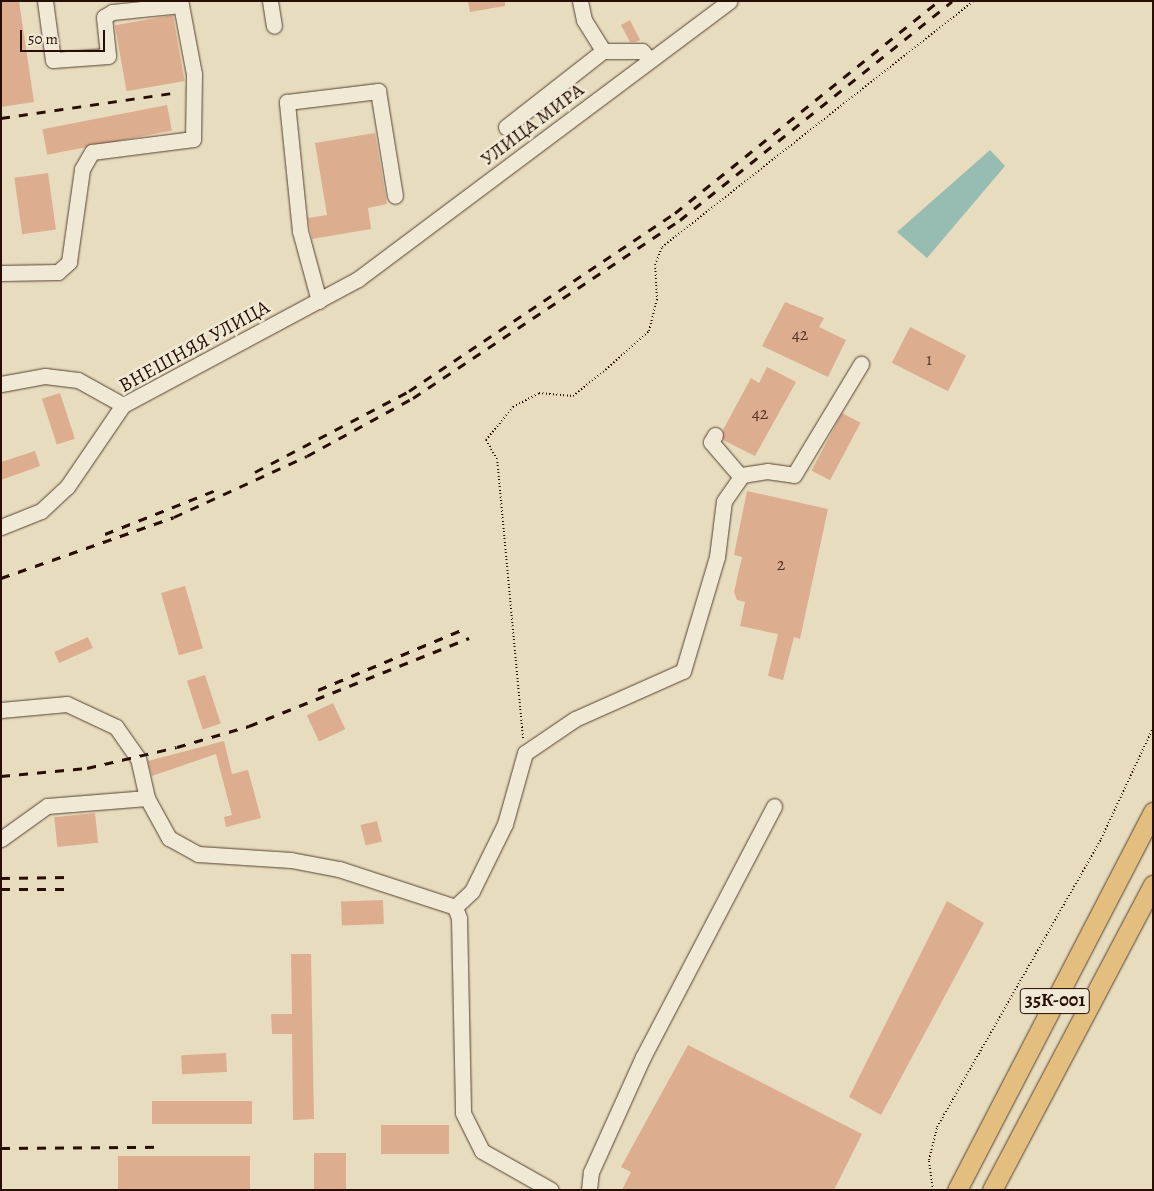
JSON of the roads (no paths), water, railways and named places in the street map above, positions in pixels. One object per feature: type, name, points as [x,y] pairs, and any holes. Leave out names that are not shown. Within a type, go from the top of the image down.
[{"type":"main road","name":"35К-001","points":[[957,1190],[1153,812]]},
{"type":"main road","name":"35К-001","points":[[992,1190],[1153,884]]},
{"type":"street","points":[[1,273],[58,272],[69,262],[82,169],[92,152],[193,139],[194,74],[181,5],[112,12],[104,17],[108,56],[54,60],[45,1]]},
{"type":"street","points":[[270,1],[274,26]]},
{"type":"street","points":[[580,1],[584,20],[604,51]]},
{"type":"street","name":"УЛИЦА МИРА","points":[[358,279],[729,1]]},
{"type":"street","points":[[506,127],[604,51],[642,51],[650,60]]},
{"type":"street","points":[[319,300],[300,231],[286,102],[378,91],[395,196]]},
{"type":"street","name":"ВНЕШНЯЯ УЛИЦА","points":[[1,527],[40,511],[67,487],[123,405],[358,279]]},
{"type":"street","points":[[455,907],[472,891],[505,824],[525,753],[575,719],[683,671],[716,557],[724,502],[741,477],[767,471],[794,475],[861,364]]},
{"type":"street","points":[[1,384],[46,376],[78,380],[123,405]]},
{"type":"street","points":[[715,435],[711,442],[741,477]]},
{"type":"street","points":[[1,710],[67,704],[116,727],[138,758],[147,798],[169,838],[198,854],[291,860],[339,869],[455,907]]},
{"type":"street","points":[[1,839],[47,806],[147,798]]},
{"type":"street","points":[[589,1190],[590,1172],[644,1057],[774,806]]},
{"type":"street","points":[[455,907],[459,918],[463,1113],[482,1152],[552,1190]]},
{"type":"water","points":[[990,150],[1005,166],[927,258],[897,232]]},
{"type":"railway","points":[[255,472],[409,391],[675,213],[939,1]]},
{"type":"railway","points":[[1,578],[174,517],[307,456],[413,398],[680,220],[952,1]]},
{"type":"railway","points":[[1,118],[173,93]]},
{"type":"railway","points":[[105,534],[216,490]]},
{"type":"railway","points":[[318,690],[466,628]]},
{"type":"railway","points":[[1,776],[87,768],[177,747],[249,726],[469,638]]},
{"type":"railway","points":[[1,878],[69,877]]},
{"type":"railway","points":[[1,889],[68,889]]},
{"type":"railway","points":[[1,1148],[163,1147]]}]
